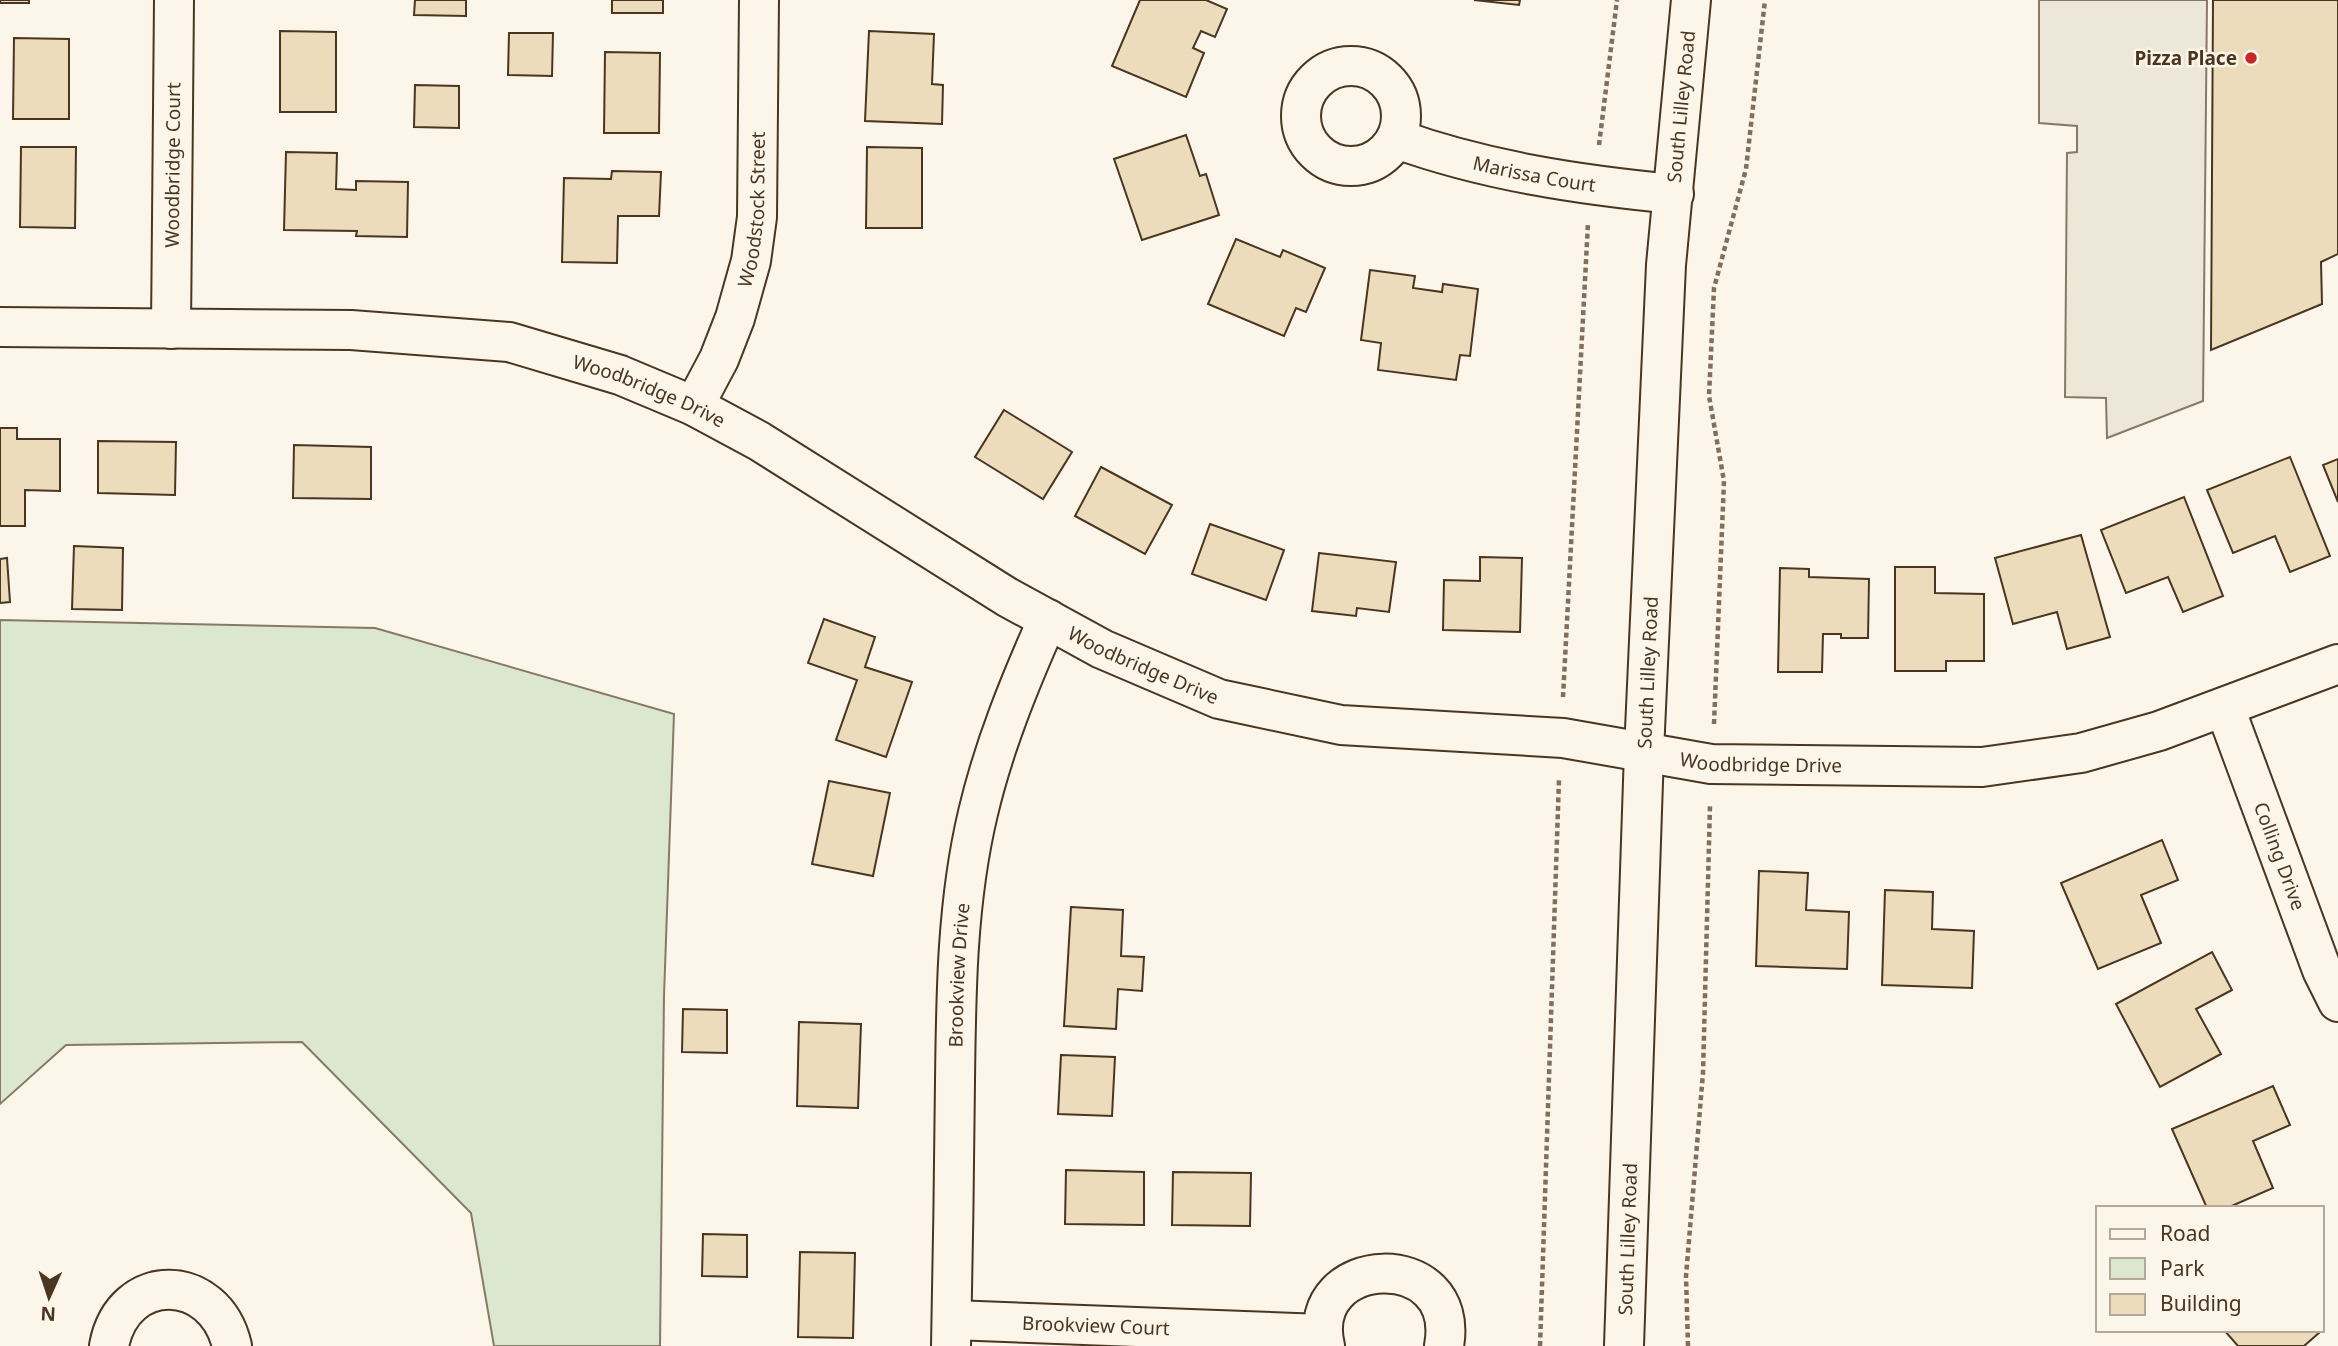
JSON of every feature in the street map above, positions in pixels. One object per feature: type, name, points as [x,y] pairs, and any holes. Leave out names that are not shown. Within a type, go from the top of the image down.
[{"type":"street","name":"Woodbridge Court","points":[[172,328],[174,0]]},
{"type":"street","name":"Woodstock Street","points":[[694,406],[719,359],[735,318],[751,261],[757,217],[759,0]]},
{"type":"street","name":"South Lilley Road","points":[[1623,1346],[1665,265],[1691,0]]},
{"type":"street","name":"Marissa Court","points":[[1397,139],[1454,159],[1593,186],[1674,194]]},
{"type":"street","name":"Woodbridge Drive","points":[[0,327],[351,330],[509,342],[620,375],[694,406],[759,441],[1007,597],[1102,649],[1219,699],[1341,725],[1563,738],[1712,764],[1982,767],[2081,753],[2225,708],[2338,664]]},
{"type":"street","name":"Brookview Drive","points":[[952,1333],[957,979],[963,896],[978,814],[994,754],[1014,695],[1048,619]]},
{"type":"street","name":"Colling Drive","points":[[2225,708],[2322,970],[2338,1002]]},
{"type":"street","name":"Brookview Court","points":[[952,1333],[1324,1340],[1327,1310],[1340,1290],[1360,1276],[1383,1271],[1407,1275],[1428,1288],[1441,1308],[1447,1332],[1444,1346]]},
{"type":"street","points":[[109,1346],[112,1329],[125,1308],[145,1294],[169,1289],[193,1293],[214,1306],[228,1326],[232,1346]]},
{"type":"path","points":[[1598,150],[1617,0]]},
{"type":"path","points":[[1714,730],[1724,481],[1709,396],[1714,288],[1746,169],[1765,0]]},
{"type":"path","points":[[1562,709],[1588,222]]},
{"type":"path","points":[[1540,1346],[1559,777]]},
{"type":"path","points":[[1688,1346],[1686,1276],[1703,1073],[1711,797]]},
{"type":"green space","points":[[0,620],[375,628],[674,714],[664,996],[660,1346],[494,1346],[471,1213],[302,1042],[66,1045],[0,1104]]},
{"type":"shaded area","points":[[2039,0],[2207,0],[2203,401],[2107,438],[2106,398],[2065,397],[2067,153],[2077,152],[2077,126],[2039,123]]},
{"type":"building","points":[[0,0],[29,0],[29,3],[0,3]]},
{"type":"building","points":[[415,0],[466,0],[466,16],[414,15]]},
{"type":"building","points":[[612,0],[663,0],[663,13],[612,13]]},
{"type":"building","points":[[1140,0],[1206,0],[1227,9],[1215,37],[1201,31],[1193,48],[1204,53],[1186,97],[1112,66]]},
{"type":"building","points":[[1474,0],[1520,0],[1519,5]]},
{"type":"building","points":[[2213,0],[2338,0],[2338,254],[2321,262],[2322,304],[2211,350]]},
{"type":"building","points":[[280,31],[336,32],[336,112],[280,112]]},
{"type":"building","points":[[869,31],[934,34],[932,84],[943,85],[942,124],[865,121]]},
{"type":"building","points":[[509,33],[553,33],[552,76],[508,75]]},
{"type":"building","points":[[14,38],[69,39],[69,119],[13,119]]},
{"type":"building","points":[[605,52],[660,53],[659,133],[604,133]]},
{"type":"building","points":[[415,85],[459,86],[459,128],[414,127]]},
{"type":"building","points":[[1186,135],[1200,176],[1206,174],[1219,215],[1142,240],[1114,159]]},
{"type":"building","points":[[21,147],[76,147],[75,228],[20,227]]},
{"type":"building","points":[[867,147],[922,148],[922,228],[866,228]]},
{"type":"building","points":[[286,152],[337,153],[336,189],[356,190],[356,181],[408,182],[407,237],[356,236],[357,231],[284,230]]},
{"type":"building","points":[[612,171],[661,172],[659,216],[618,216],[617,263],[562,262],[564,178],[611,179]]},
{"type":"building","points":[[1236,239],[1280,257],[1283,250],[1325,268],[1306,312],[1296,308],[1284,336],[1208,304]]},
{"type":"building","points":[[1370,270],[1415,276],[1413,288],[1442,292],[1443,284],[1478,289],[1470,356],[1460,355],[1456,380],[1378,370],[1381,343],[1361,340]]},
{"type":"building","points":[[1004,410],[1072,452],[1043,499],[975,457]]},
{"type":"building","points":[[0,428],[17,428],[17,439],[60,439],[60,491],[25,490],[25,526],[0,526]]},
{"type":"building","points":[[98,441],[176,442],[175,495],[98,493]]},
{"type":"building","points":[[294,445],[371,447],[371,499],[293,498]]},
{"type":"building","points":[[2290,457],[2330,556],[2290,572],[2275,536],[2233,553],[2207,490]]},
{"type":"building","points":[[2338,459],[2338,502],[2323,465]]},
{"type":"building","points":[[1101,467],[1172,505],[1145,554],[1075,516]]},
{"type":"building","points":[[2184,497],[2223,596],[2183,612],[2168,577],[2126,593],[2101,530]]},
{"type":"building","points":[[1210,524],[1284,550],[1266,600],[1192,574]]},
{"type":"building","points":[[2081,535],[2110,637],[2067,649],[2057,612],[2013,624],[1995,558]]},
{"type":"building","points":[[74,546],[123,548],[122,610],[72,609]]},
{"type":"building","points":[[1319,553],[1396,562],[1389,612],[1357,608],[1356,616],[1312,611]]},
{"type":"building","points":[[1480,557],[1522,558],[1520,632],[1443,630],[1444,580],[1480,581]]},
{"type":"building","points":[[7,558],[10,602],[0,603],[0,559]]},
{"type":"building","points":[[1895,567],[1935,567],[1935,593],[1984,594],[1984,661],[1946,661],[1946,671],[1895,671]]},
{"type":"building","points":[[1780,568],[1809,569],[1809,577],[1869,579],[1868,638],[1841,638],[1841,634],[1823,634],[1822,672],[1778,672]]},
{"type":"building","points":[[824,619],[875,637],[865,667],[912,682],[886,757],[836,740],[857,680],[808,663]]},
{"type":"building","points":[[829,781],[890,793],[873,876],[812,864]]},
{"type":"building","points":[[2162,840],[2178,880],[2141,895],[2161,943],[2098,969],[2061,883]]},
{"type":"building","points":[[1759,871],[1808,873],[1806,910],[1849,912],[1847,969],[1756,966]]},
{"type":"building","points":[[1885,890],[1933,892],[1932,929],[1974,931],[1972,988],[1882,985]]},
{"type":"building","points":[[1071,907],[1123,910],[1121,956],[1144,957],[1142,991],[1118,989],[1116,1029],[1064,1026]]},
{"type":"building","points":[[2212,952],[2232,990],[2196,1009],[2221,1054],[2160,1087],[2116,1004]]},
{"type":"building","points":[[683,1009],[727,1010],[727,1053],[682,1052]]},
{"type":"building","points":[[799,1022],[861,1024],[858,1108],[797,1106]]},
{"type":"building","points":[[1061,1055],[1115,1057],[1112,1116],[1058,1114]]},
{"type":"building","points":[[2273,1086],[2290,1125],[2253,1141],[2273,1188],[2232,1206],[2206,1206],[2172,1129]]},
{"type":"building","points":[[1066,1170],[1144,1172],[1144,1225],[1065,1224]]},
{"type":"building","points":[[1173,1172],[1251,1173],[1250,1226],[1172,1225]]},
{"type":"building","points":[[703,1234],[747,1235],[747,1277],[702,1276]]},
{"type":"building","points":[[800,1252],[855,1253],[853,1338],[798,1337]]},
{"type":"building","points":[[2226,1332],[2320,1332],[2304,1346],[2238,1346]]},
{"type":"place","name":"Pizza Place","points":[[2251,58]]}]
